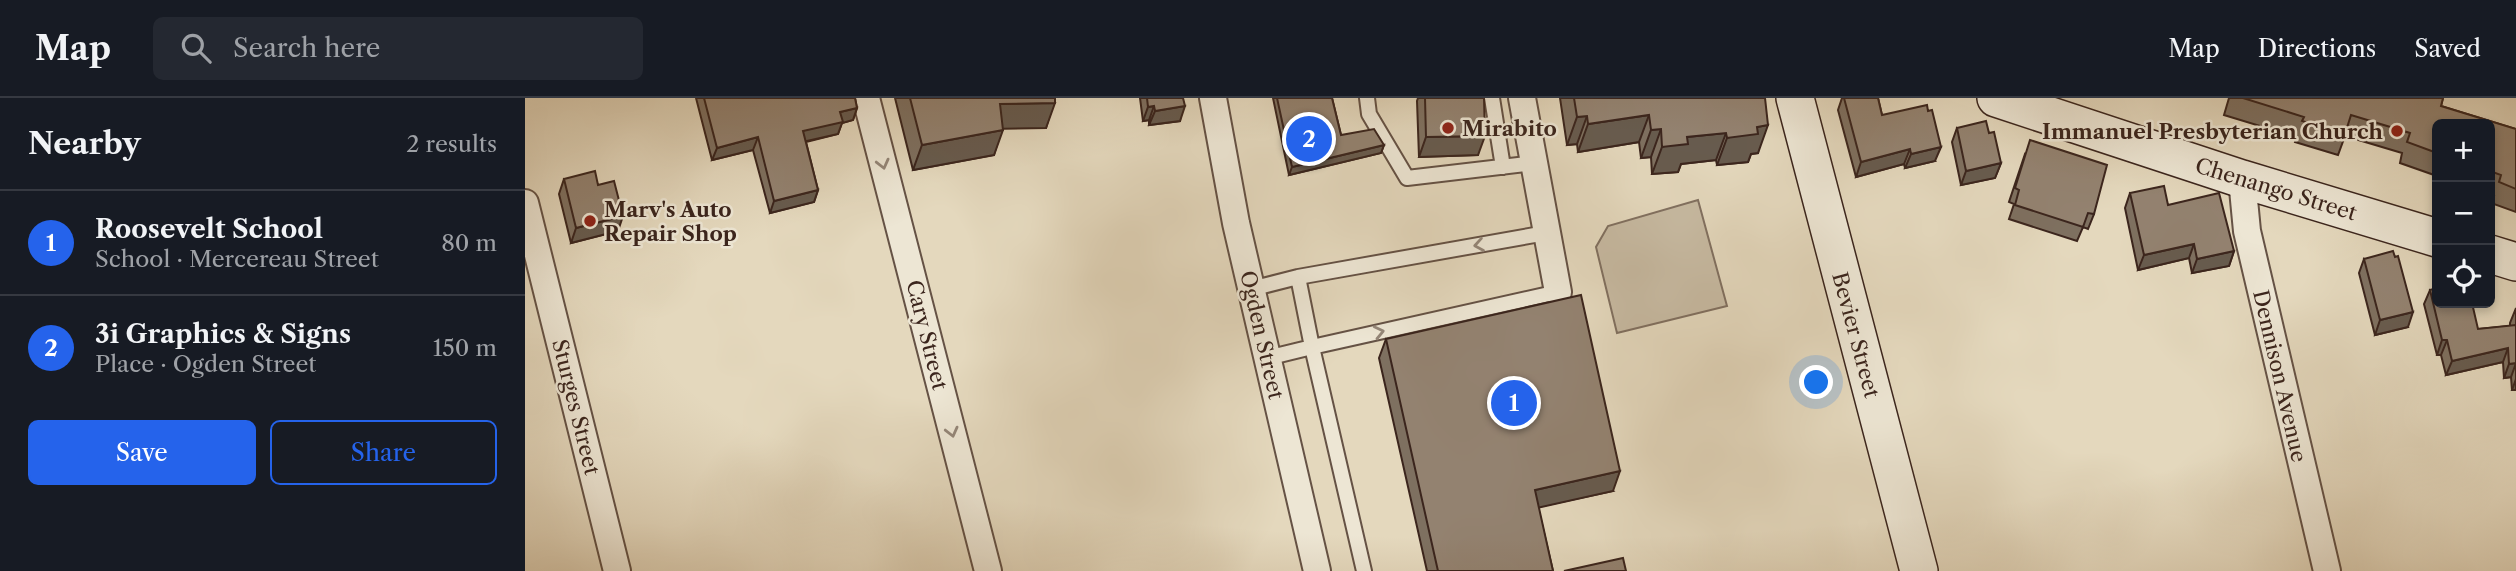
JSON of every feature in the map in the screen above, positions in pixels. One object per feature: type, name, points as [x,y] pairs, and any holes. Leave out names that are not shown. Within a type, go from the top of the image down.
[{"type":"street","name":"Cary Street","points":[[866,98],[988,571]]},
{"type":"street","name":"Ogden Street","points":[[1213,98],[1251,289],[1317,571]]},
{"type":"street","points":[[1522,98],[1558,292]]},
{"type":"street","name":"Bevier Street","points":[[1795,98],[1919,571]]},
{"type":"street","name":"Chenango Street","points":[[1996,98],[2242,179],[2432,236]]},
{"type":"street","name":"Dennison Avenue","points":[[2242,179],[2247,231],[2327,571]]},
{"type":"street","name":"Sturges Street","points":[[525,203],[617,571]]},
{"type":"street","points":[[2495,256],[2516,262]]},
{"type":"lane","points":[[1367,98],[1369,114],[1407,178],[1534,163]]},
{"type":"lane","points":[[1492,98],[1503,167]]},
{"type":"lane","points":[[1251,289],[1298,277],[1546,233]]},
{"type":"lane","points":[[1298,277],[1364,571]]},
{"type":"lane","points":[[1267,358],[1558,292]]},
{"type":"shaded area","points":[[1698,200],[1727,306],[1617,333],[1596,247],[1608,226]]},
{"type":"building","points":[[704,98],[855,98],[857,108],[840,112],[843,122],[803,131],[818,190],[774,201],[758,137],[717,148]]},
{"type":"building","points":[[910,98],[1055,98],[1055,103],[1000,104],[1003,130],[922,145]]},
{"type":"building","points":[[1147,98],[1183,98],[1185,106],[1155,111],[1154,106],[1148,107]]},
{"type":"building","points":[[1277,98],[1332,98],[1341,135],[1374,129],[1384,145],[1292,167]]},
{"type":"building","points":[[1425,98],[1484,98],[1485,136],[1426,137]]},
{"type":"building","points":[[1574,98],[1765,98],[1768,125],[1757,127],[1758,134],[1727,138],[1726,133],[1687,137],[1688,144],[1662,147],[1661,129],[1651,130],[1649,115],[1588,124],[1587,116],[1577,117]]},
{"type":"building","points":[[1844,98],[1878,98],[1882,115],[1927,105],[1928,111],[1932,110],[1941,147],[1911,154],[1910,149],[1861,162]]},
{"type":"building","points":[[2243,98],[2443,98],[2441,106],[2483,119],[2432,119],[2432,151],[2407,142],[2410,133],[2351,115],[2345,134],[2302,121],[2304,117]]},
{"type":"building","points":[[1986,121],[1989,133],[1994,132],[2001,163],[1966,171],[1957,128]]},
{"type":"building","points":[[2495,123],[2516,129],[2516,189],[2499,182],[2501,175],[2495,173]]},
{"type":"building","points":[[2030,140],[2107,165],[2094,214],[2088,213],[2083,227],[2015,205],[2019,190],[2015,188]]},
{"type":"building","points":[[595,171],[598,185],[614,181],[623,216],[576,228],[564,179]]},
{"type":"building","points":[[2164,186],[2168,205],[2219,193],[2234,251],[2197,259],[2194,244],[2144,255],[2130,193]]},
{"type":"building","points":[[2393,251],[2395,257],[2398,256],[2413,312],[2380,320],[2364,259]]},
{"type":"building","points":[[1581,295],[1620,471],[1535,490],[1553,571],[1438,571],[1386,339]]},
{"type":"building","points":[[2434,308],[2473,308],[2478,329],[2516,325],[2516,363],[2509,364],[2508,348],[2452,361],[2447,340],[2442,340]]},
{"type":"building","points":[[1623,558],[1626,571],[1564,571]]},
{"type":"place","name":"Mirabito","points":[[1448,128]]},
{"type":"place","name":"Immanuel Presbyterian Church","points":[[2397,131]]},
{"type":"place","name":"3i Graphics & Signs","points":[[1309,139]]},
{"type":"place","name":"Marv's Auto Repair Shop","points":[[590,221]]},
{"type":"place","name":"Roosevelt School","points":[[1514,403]]}]
